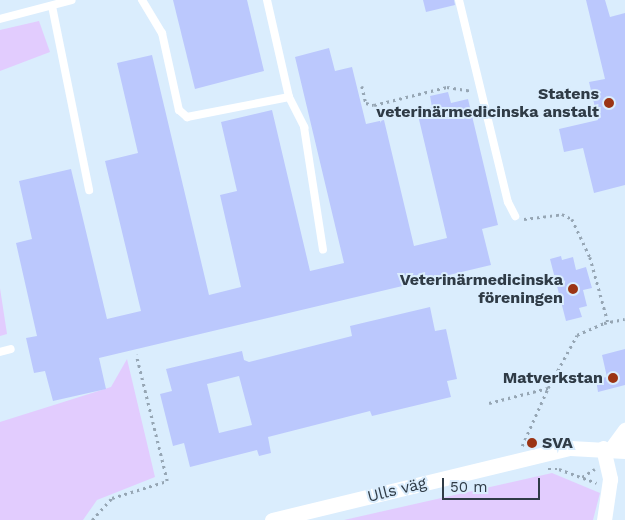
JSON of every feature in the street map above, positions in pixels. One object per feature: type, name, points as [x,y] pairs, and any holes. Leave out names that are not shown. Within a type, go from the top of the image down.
[{"type":"street","points":[[604,520],[610,488],[613,449],[625,430]]},
{"type":"street","name":"Ulls väg","points":[[272,520],[570,448],[613,449]]},
{"type":"lane","points":[[0,18],[72,0]]},
{"type":"lane","points":[[142,0],[162,33],[179,110],[188,117],[289,96]]},
{"type":"lane","points":[[268,0],[289,96],[304,127],[323,250]]},
{"type":"lane","points":[[459,0],[508,202],[515,216]]},
{"type":"lane","points":[[52,6],[89,190]]},
{"type":"lane","points":[[0,352],[11,349]]},
{"type":"path","points":[[362,86],[366,103],[374,105],[447,88],[482,94]]},
{"type":"path","points":[[515,216],[524,220],[562,214],[572,219],[590,257],[608,322]]},
{"type":"path","points":[[518,461],[548,388],[577,335],[608,322],[625,319]]},
{"type":"path","points":[[92,520],[112,498],[167,482],[136,355]]},
{"type":"path","points":[[489,403],[548,388]]},
{"type":"path","points":[[540,469],[559,469],[610,488]]},
{"type":"shaded area","points":[[39,21],[50,52],[0,71],[0,30]]},
{"type":"shaded area","points":[[0,288],[7,334],[0,336]]},
{"type":"shaded area","points":[[127,359],[155,477],[97,500],[83,520],[0,520],[0,422],[111,387]]},
{"type":"shaded area","points":[[552,473],[600,493],[593,520],[344,520]]},
{"type":"building","points":[[173,0],[247,0],[264,71],[195,89]]},
{"type":"building","points":[[423,0],[454,0],[455,5],[426,12]]},
{"type":"building","name":"Statens veterinärmedicinska anstalt","points":[[586,0],[605,0],[610,17],[625,13],[625,185],[594,193],[583,148],[564,152],[559,129],[598,120],[589,82],[605,79]]},
{"type":"building","points":[[329,48],[335,71],[352,67],[366,124],[384,120],[414,246],[447,238],[417,111],[432,107],[430,96],[448,92],[451,103],[468,99],[498,225],[482,229],[491,265],[99,358],[106,389],[53,401],[45,371],[34,373],[26,338],[37,336],[16,243],[32,239],[19,181],[71,169],[107,319],[141,311],[105,161],[138,153],[117,63],[152,55],[209,295],[241,287],[220,195],[237,191],[221,122],[272,110],[310,271],[344,263],[295,57]]},
{"type":"building","name":"Veterinärmedicinska föreningen","points":[[561,256],[562,260],[573,257],[576,270],[586,267],[592,288],[583,290],[587,306],[579,308],[582,317],[566,321],[550,259]]},
{"type":"building","points":[[430,307],[435,331],[446,329],[457,379],[447,381],[451,397],[372,416],[370,411],[268,437],[271,453],[259,456],[257,450],[190,467],[184,443],[173,446],[160,394],[172,391],[166,369],[242,351],[244,360],[249,362],[352,336],[350,326]],"holes":[[[239,376],[252,425],[219,433],[207,384]]]},
{"type":"building","name":"Matverkstan","points":[[625,349],[625,385],[598,392],[596,379],[607,377],[602,355]]},
{"type":"place","name":"Statens veterinärmedicinska anstalt","points":[[609,103]]},
{"type":"place","name":"Veterinärmedicinska föreningen","points":[[573,289]]},
{"type":"place","name":"Matverkstan","points":[[613,378]]},
{"type":"place","name":"SVA","points":[[532,443]]}]
